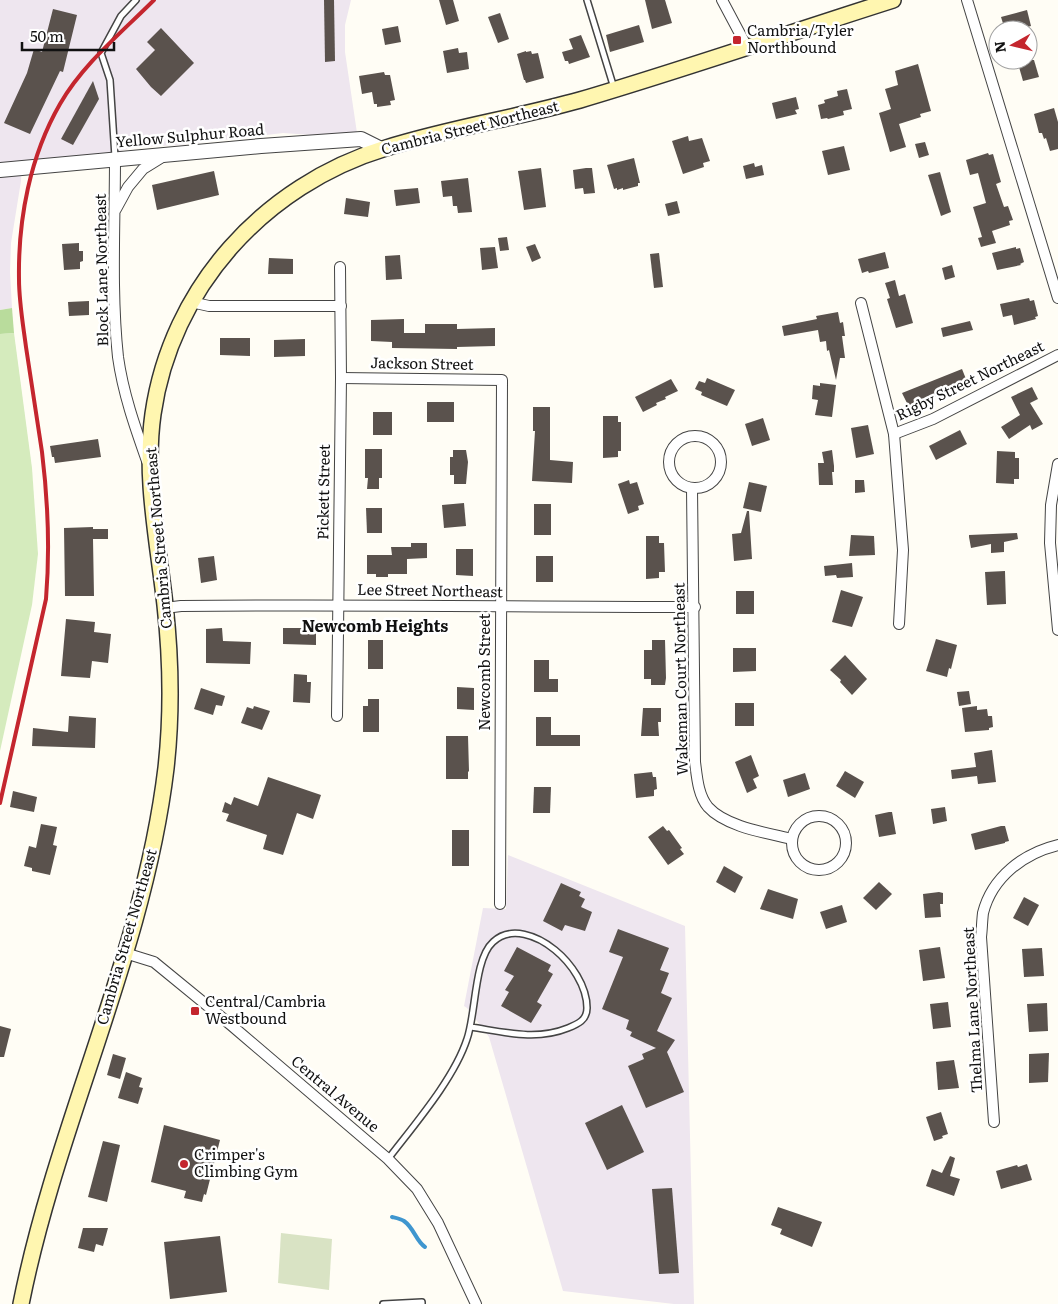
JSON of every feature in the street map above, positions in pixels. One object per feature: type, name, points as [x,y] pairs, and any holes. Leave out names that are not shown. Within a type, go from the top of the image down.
[{"type":"main road","name":"Cambria Street Northeast","points":[[21,1304],[32,1250],[45,1205],[125,953],[147,873],[166,772],[170,683],[165,608],[149,467],[152,422],[161,374],[174,335],[205,279],[224,255],[259,218],[282,200],[327,172],[381,149],[435,134],[546,109],[893,0]]},
{"type":"street","points":[[722,0],[747,47]]},
{"type":"street","points":[[966,0],[1058,298]]},
{"type":"street","name":"Yellow Sulphur Road","points":[[0,170],[115,158],[361,139],[381,149]]},
{"type":"street","points":[[115,212],[128,187],[143,170],[167,154]]},
{"type":"street","name":"Block Lane Northeast","points":[[115,158],[114,306],[119,359],[130,412],[149,467]]},
{"type":"street","name":"Pickett Street","points":[[337,716],[341,378],[340,267]]},
{"type":"street","points":[[191,302],[209,306],[341,306]]},
{"type":"street","name":"Rigby Street Northeast","points":[[861,303],[894,434],[903,550],[899,624]]},
{"type":"street","name":"Rigby Street Northeast","points":[[894,434],[933,419],[1058,355]]},
{"type":"street","name":"Jackson Street","points":[[341,378],[502,380]]},
{"type":"street","name":"Newcomb Street","points":[[500,904],[502,380]]},
{"type":"street","points":[[691,436],[701,436],[710,441],[717,449],[721,458],[720,470],[714,480],[704,487],[692,488],[682,486],[674,479],[669,470],[669,457],[674,446],[682,439],[691,436]]},
{"type":"street","points":[[1058,464],[1051,505],[1050,543],[1056,581],[1058,630]]},
{"type":"street","name":"Wakeman Court Northeast","points":[[692,488],[695,607],[695,762],[699,787],[708,807],[726,820],[748,828],[792,839]]},
{"type":"street","name":"Lee Street Northeast","points":[[165,608],[181,606],[338,604],[501,607],[695,607]]},
{"type":"street","points":[[823,815],[836,820],[844,831],[847,844],[843,857],[833,867],[824,870],[813,870],[804,866],[797,859],[793,850],[792,839],[795,829],[802,821],[812,816],[823,815]]},
{"type":"street","name":"Thelma Lane Northeast","points":[[994,1122],[981,937],[984,912],[993,890],[1008,870],[1029,856],[1058,845]]},
{"type":"street","name":"Central Avenue","points":[[125,953],[154,962],[388,1159],[418,1189],[438,1223],[476,1304]]},
{"type":"lane","points":[[115,158],[110,80],[101,53],[121,16],[136,0]]},
{"type":"lane","points":[[587,0],[614,89]]},
{"type":"lane","points":[[388,1159],[447,1078],[464,1048],[471,1027],[476,990],[484,954],[494,940],[509,933],[518,933],[542,941],[567,961],[581,984],[586,1001],[586,1014],[579,1023],[566,1029],[535,1035],[471,1027]]},
{"type":"lane","points":[[383,1304],[422,1302],[422,1304]]},
{"type":"shaded area","points":[[0,0],[351,0],[345,25],[345,52],[357,133],[311,135],[283,133],[180,145],[138,147],[105,154],[22,161],[21,181],[11,243],[12,308],[0,310]]},
{"type":"shaded area","points":[[508,855],[685,926],[694,1304],[674,1304],[563,1291],[489,1037],[464,1006],[483,908],[506,909]]},
{"type":"green space","points":[[12,308],[14,333],[0,334],[0,310]]},
{"type":"green space","points":[[14,333],[32,468],[38,554],[32,605],[0,751],[0,334]]},
{"type":"green space","points":[[281,1233],[332,1239],[329,1290],[278,1283]]},
{"type":"building","points":[[324,0],[334,0],[335,61],[325,62]]},
{"type":"building","points":[[439,0],[453,0],[459,21],[446,25]]},
{"type":"building","points":[[645,0],[665,0],[672,23],[652,29]]},
{"type":"building","points":[[53,9],[77,15],[63,72],[60,71],[30,134],[4,123],[27,73],[34,49],[42,52]]},
{"type":"building","points":[[1027,10],[1030,20],[1002,20],[1001,17]]},
{"type":"building","points":[[500,13],[509,39],[498,43],[488,17]]},
{"type":"building","points":[[639,25],[644,42],[610,52],[606,35]]},
{"type":"building","points":[[398,26],[401,42],[385,45],[382,29]]},
{"type":"building","points":[[161,28],[194,63],[161,96],[136,69],[155,50],[147,42]]},
{"type":"building","points":[[581,35],[590,57],[569,64],[568,61],[565,61],[562,52],[573,49],[569,39]]},
{"type":"building","points":[[458,48],[459,53],[467,52],[469,69],[447,73],[443,51]]},
{"type":"building","points":[[531,51],[532,54],[538,53],[544,78],[526,83],[524,80],[517,54]]},
{"type":"building","points":[[918,64],[931,111],[920,114],[921,117],[899,124],[906,147],[890,152],[879,113],[891,109],[885,89],[898,85],[895,71]]},
{"type":"building","points":[[1020,70],[1037,70],[1039,77],[1023,81]]},
{"type":"building","points":[[384,72],[385,75],[390,75],[395,100],[390,101],[391,105],[377,107],[377,104],[374,104],[372,92],[362,94],[359,76]]},
{"type":"building","points":[[93,81],[99,99],[73,145],[61,139]]},
{"type":"building","points":[[847,89],[852,109],[843,111],[844,115],[821,119],[818,105],[825,103],[824,100],[838,96],[837,91]]},
{"type":"building","points":[[796,97],[799,109],[795,110],[797,114],[776,119],[772,103]]},
{"type":"building","points":[[1054,108],[1058,122],[1058,149],[1050,151],[1046,138],[1044,139],[1042,133],[1039,133],[1034,114]]},
{"type":"building","points":[[688,136],[689,141],[702,138],[710,161],[703,163],[704,167],[683,174],[672,141]]},
{"type":"building","points":[[925,142],[929,155],[919,158],[915,144]]},
{"type":"building","points":[[844,146],[850,170],[828,175],[822,151]]},
{"type":"building","points":[[988,153],[989,155],[993,154],[1001,182],[996,184],[1004,207],[1008,206],[1013,220],[1009,221],[1010,225],[992,231],[996,243],[981,247],[978,238],[982,237],[973,207],[986,203],[978,173],[970,175],[966,160]]},
{"type":"building","points":[[634,158],[640,183],[638,183],[638,186],[623,190],[623,188],[614,189],[607,165]]},
{"type":"building","points":[[754,163],[755,167],[762,165],[764,175],[746,179],[743,166]]},
{"type":"building","points":[[541,168],[546,207],[524,210],[518,171]]},
{"type":"building","points":[[592,168],[595,193],[584,194],[583,188],[575,189],[573,170]]},
{"type":"building","points":[[214,171],[219,195],[157,210],[152,185]]},
{"type":"building","points":[[940,172],[951,212],[941,216],[928,175]]},
{"type":"building","points":[[468,178],[472,212],[458,213],[457,206],[453,206],[452,196],[443,197],[441,181]]},
{"type":"building","points":[[418,188],[420,203],[396,206],[394,190]]},
{"type":"building","points":[[346,198],[370,202],[368,217],[344,214]]},
{"type":"building","points":[[677,201],[680,213],[668,216],[665,204]]},
{"type":"building","points":[[507,237],[509,250],[500,251],[498,238]]},
{"type":"building","points":[[79,243],[79,251],[83,251],[83,261],[80,262],[80,269],[64,270],[62,244]]},
{"type":"building","points":[[535,244],[541,258],[532,262],[526,247]]},
{"type":"building","points":[[495,247],[498,268],[482,270],[480,248]]},
{"type":"building","points":[[1016,247],[1016,249],[1020,248],[1024,262],[1021,265],[997,270],[992,253]]},
{"type":"building","points":[[885,252],[889,268],[862,273],[858,259]]},
{"type":"building","points":[[659,253],[663,287],[654,288],[650,254]]},
{"type":"building","points":[[400,255],[402,279],[386,280],[385,256]]},
{"type":"building","points":[[269,258],[293,259],[293,274],[268,274]]},
{"type":"building","points":[[952,265],[955,277],[945,280],[942,268]]},
{"type":"building","points":[[895,280],[899,296],[905,294],[913,323],[896,328],[887,299],[890,298],[885,283]]},
{"type":"building","points":[[1029,298],[1030,301],[1034,300],[1038,316],[1035,317],[1036,319],[1014,325],[1012,315],[1003,317],[1000,304]]},
{"type":"building","points":[[89,301],[89,315],[69,316],[68,302]]},
{"type":"building","points":[[838,312],[840,323],[843,322],[845,336],[842,336],[845,358],[840,358],[836,380],[829,350],[827,351],[826,341],[820,342],[818,330],[784,336],[782,326],[817,319],[816,316]]},
{"type":"building","points":[[404,319],[404,333],[425,333],[425,324],[457,324],[457,329],[495,328],[495,346],[457,347],[457,349],[392,348],[392,342],[371,341],[371,320]]},
{"type":"building","points":[[970,321],[973,330],[943,337],[941,328]]},
{"type":"building","points":[[220,338],[250,338],[250,356],[220,355]]},
{"type":"building","points":[[305,339],[305,356],[274,357],[274,340]]},
{"type":"building","points":[[962,369],[968,384],[929,399],[929,401],[909,407],[902,393]]},
{"type":"building","points":[[707,378],[735,390],[727,406],[701,395],[702,392],[695,389],[699,381],[705,383]]},
{"type":"building","points":[[671,379],[678,391],[665,397],[666,399],[643,412],[635,397]]},
{"type":"building","points":[[820,383],[836,385],[832,417],[815,415],[818,400],[812,399],[813,385],[820,386]]},
{"type":"building","points":[[1032,387],[1038,399],[1030,403],[1043,424],[1032,430],[1030,425],[1009,439],[1001,427],[1020,415],[1011,397]]},
{"type":"building","points":[[427,402],[454,402],[454,422],[427,422]]},
{"type":"building","points":[[533,407],[550,407],[550,460],[573,462],[572,483],[532,481],[535,431],[533,431]]},
{"type":"building","points":[[373,412],[392,412],[392,435],[373,435]]},
{"type":"building","points":[[603,416],[618,416],[618,422],[621,422],[621,451],[618,451],[618,457],[603,458]]},
{"type":"building","points":[[763,418],[770,440],[752,446],[745,424]]},
{"type":"building","points":[[868,425],[874,454],[856,458],[851,428]]},
{"type":"building","points":[[960,430],[967,444],[936,460],[929,446]]},
{"type":"building","points":[[98,439],[101,457],[55,463],[54,457],[52,457],[50,446]]},
{"type":"building","points":[[365,449],[382,449],[382,478],[379,478],[379,489],[367,489],[368,478],[365,478]]},
{"type":"building","points":[[453,450],[466,450],[468,462],[466,484],[454,484],[454,475],[450,475],[450,457],[453,457]]},
{"type":"building","points":[[832,450],[834,466],[834,472],[832,472],[833,485],[819,485],[818,463],[824,463],[822,452]]},
{"type":"building","points":[[997,451],[1015,452],[1015,458],[1019,458],[1019,479],[1014,479],[1014,484],[996,483]]},
{"type":"building","points":[[629,480],[630,484],[637,482],[644,504],[638,506],[639,510],[628,514],[618,484]]},
{"type":"building","points":[[855,480],[864,480],[865,492],[855,493]]},
{"type":"building","points":[[749,482],[767,486],[761,512],[743,508]]},
{"type":"building","points":[[464,503],[466,526],[444,528],[442,505]]},
{"type":"building","points":[[534,504],[551,504],[551,535],[534,535]]},
{"type":"building","points":[[366,508],[382,508],[382,533],[367,533]]},
{"type":"building","points":[[747,511],[749,511],[752,559],[734,561],[732,534],[741,533]]},
{"type":"building","points":[[93,527],[93,529],[108,529],[108,539],[93,539],[94,596],[65,596],[64,528]]},
{"type":"building","points":[[1017,533],[1018,539],[1004,542],[1004,552],[991,553],[991,544],[971,548],[969,535]]},
{"type":"building","points":[[851,535],[874,536],[875,555],[849,556]]},
{"type":"building","points":[[646,536],[659,536],[659,543],[664,543],[665,572],[659,572],[659,578],[646,579]]},
{"type":"building","points":[[411,543],[427,543],[427,558],[407,559],[407,574],[388,574],[388,577],[376,577],[376,574],[367,574],[367,555],[392,555],[391,547],[411,547]]},
{"type":"building","points":[[456,549],[473,549],[473,576],[456,575]]},
{"type":"building","points":[[214,556],[217,580],[201,583],[198,558]]},
{"type":"building","points":[[536,556],[553,556],[553,582],[536,582]]},
{"type":"building","points":[[852,563],[853,577],[837,578],[836,575],[825,576],[824,566]]},
{"type":"building","points":[[1005,571],[1006,604],[987,605],[985,572]]},
{"type":"building","points":[[841,590],[863,597],[852,627],[832,622]]},
{"type":"building","points":[[736,591],[754,591],[754,614],[736,614]]},
{"type":"building","points":[[66,619],[95,622],[94,632],[111,634],[108,663],[92,661],[90,678],[61,676]]},
{"type":"building","points":[[222,628],[223,641],[251,642],[250,664],[206,663],[206,629]]},
{"type":"building","points":[[283,628],[310,628],[310,632],[316,632],[316,645],[283,644]]},
{"type":"building","points":[[936,639],[957,645],[947,677],[926,671]]},
{"type":"building","points":[[368,640],[383,640],[383,669],[368,669]]},
{"type":"building","points":[[652,640],[665,640],[665,685],[651,685],[651,679],[644,679],[644,650],[652,650]]},
{"type":"building","points":[[733,648],[756,648],[756,671],[733,672]]},
{"type":"building","points":[[845,655],[867,679],[852,695],[840,682],[841,680],[830,670]]},
{"type":"building","points":[[534,660],[549,660],[549,679],[558,679],[558,692],[534,692]]},
{"type":"building","points":[[294,674],[307,675],[307,682],[311,682],[310,703],[293,702]]},
{"type":"building","points":[[457,687],[474,688],[474,710],[457,709]]},
{"type":"building","points":[[201,688],[225,696],[222,706],[216,705],[213,715],[194,709]]},
{"type":"building","points":[[969,691],[971,704],[959,706],[957,692]]},
{"type":"building","points":[[368,699],[379,699],[379,732],[363,732],[363,706],[368,706]]},
{"type":"building","points":[[735,703],[754,703],[754,726],[735,726]]},
{"type":"building","points":[[254,706],[270,711],[262,730],[241,723],[247,707],[253,709]]},
{"type":"building","points":[[977,706],[977,710],[987,709],[988,716],[992,716],[993,727],[989,728],[989,730],[965,732],[962,708]]},
{"type":"building","points":[[643,708],[661,708],[661,722],[658,722],[659,736],[641,736]]},
{"type":"building","points":[[69,716],[96,718],[95,748],[32,746],[33,728],[68,732]]},
{"type":"building","points":[[536,717],[551,717],[551,735],[580,735],[580,746],[536,746]]},
{"type":"building","points":[[446,736],[468,736],[468,779],[446,779]]},
{"type":"building","points":[[992,750],[996,782],[978,784],[977,776],[952,779],[951,770],[976,767],[974,753]]},
{"type":"building","points":[[751,755],[759,776],[753,779],[757,788],[747,793],[735,762]]},
{"type":"building","points":[[845,771],[864,782],[855,798],[836,786]]},
{"type":"building","points":[[652,772],[653,777],[656,777],[657,789],[654,790],[654,796],[636,798],[634,774]]},
{"type":"building","points":[[805,773],[810,789],[788,797],[783,780]]},
{"type":"building","points":[[268,777],[321,795],[313,819],[297,813],[283,855],[263,849],[267,835],[226,821],[229,814],[222,812],[225,802],[231,805],[234,797],[258,806]]},
{"type":"building","points":[[534,787],[551,787],[550,813],[533,813]]},
{"type":"building","points":[[13,791],[37,797],[34,812],[10,807]]},
{"type":"building","points":[[945,807],[947,821],[933,824],[931,809]]},
{"type":"building","points":[[892,812],[896,834],[879,837],[875,815]]},
{"type":"building","points":[[41,824],[57,827],[53,845],[57,846],[50,875],[32,871],[32,868],[24,866],[29,846],[36,848]]},
{"type":"building","points":[[663,826],[667,831],[669,830],[684,854],[668,865],[648,837]]},
{"type":"building","points":[[1005,826],[1009,841],[975,850],[971,834]]},
{"type":"building","points":[[452,830],[469,830],[469,866],[452,866]]},
{"type":"building","points":[[724,866],[743,877],[735,893],[716,882]]},
{"type":"building","points":[[879,882],[892,894],[876,910],[863,898]]},
{"type":"building","points":[[561,883],[581,892],[579,896],[585,899],[581,907],[592,912],[585,931],[565,925],[562,931],[543,921]]},
{"type":"building","points":[[768,889],[798,899],[793,919],[760,909]]},
{"type":"building","points":[[943,893],[943,904],[940,904],[941,917],[925,918],[923,894]]},
{"type":"building","points":[[1024,897],[1039,905],[1028,926],[1013,918]]},
{"type":"building","points":[[842,905],[847,922],[826,929],[820,912]]},
{"type":"building","points":[[618,929],[669,948],[660,970],[669,973],[661,993],[672,998],[657,1031],[675,1040],[667,1052],[684,1092],[646,1108],[628,1066],[644,1059],[642,1054],[656,1048],[630,1036],[632,1032],[626,1029],[629,1020],[602,1009],[623,957],[609,952]]},
{"type":"building","points":[[517,947],[551,965],[548,971],[553,974],[537,1002],[542,1005],[531,1023],[501,1006],[509,992],[505,990],[514,976],[504,971]]},
{"type":"building","points":[[940,947],[945,978],[923,981],[919,950]]},
{"type":"building","points":[[1042,948],[1044,976],[1024,977],[1022,949]]},
{"type":"building","points":[[948,1002],[951,1027],[933,1029],[930,1004]]},
{"type":"building","points":[[1047,1003],[1048,1031],[1029,1032],[1027,1004]]},
{"type":"building","points":[[0,1026],[11,1029],[4,1057],[0,1057]]},
{"type":"building","points":[[1049,1053],[1048,1082],[1029,1083],[1029,1054]]},
{"type":"building","points":[[113,1054],[126,1058],[120,1079],[107,1075]]},
{"type":"building","points":[[954,1060],[959,1088],[938,1090],[936,1062]]},
{"type":"building","points":[[126,1072],[142,1078],[139,1087],[143,1088],[138,1104],[118,1098]]},
{"type":"building","points":[[622,1105],[644,1152],[607,1170],[585,1123]]},
{"type":"building","points":[[941,1112],[948,1134],[934,1141],[926,1117]]},
{"type":"building","points":[[164,1125],[220,1140],[206,1195],[204,1194],[202,1202],[184,1198],[186,1191],[151,1182]]},
{"type":"building","points":[[103,1141],[120,1145],[107,1202],[88,1197]]},
{"type":"building","points":[[950,1156],[955,1158],[950,1176],[960,1179],[954,1196],[926,1186],[932,1169],[942,1173]]},
{"type":"building","points":[[1027,1164],[1032,1180],[1001,1189],[996,1171]]},
{"type":"building","points":[[672,1188],[679,1273],[659,1274],[652,1189]]},
{"type":"building","points":[[778,1207],[822,1222],[812,1247],[780,1234],[782,1229],[771,1225]]},
{"type":"building","points":[[83,1228],[108,1228],[103,1246],[96,1244],[94,1252],[78,1248]]},
{"type":"building","points":[[220,1236],[227,1292],[170,1299],[164,1242]]},
{"type":"waterway","points":[[392,1217],[404,1221],[425,1247]]},
{"type":"railway","points":[[0,803],[46,599],[48,562],[48,526],[44,470],[22,321],[19,288],[19,256],[28,188],[41,145],[69,89],[103,49],[154,0]]},
{"type":"place","name":"Cambria/Tyler Northbound","points":[[737,40]]},
{"type":"place","name":"Central/Cambria Westbound","points":[[195,1011]]},
{"type":"place","name":"Crimper's Climbing Gym","points":[[184,1164]]},
{"type":"district","name":"Newcomb Heights","points":[[375,626]]}]
